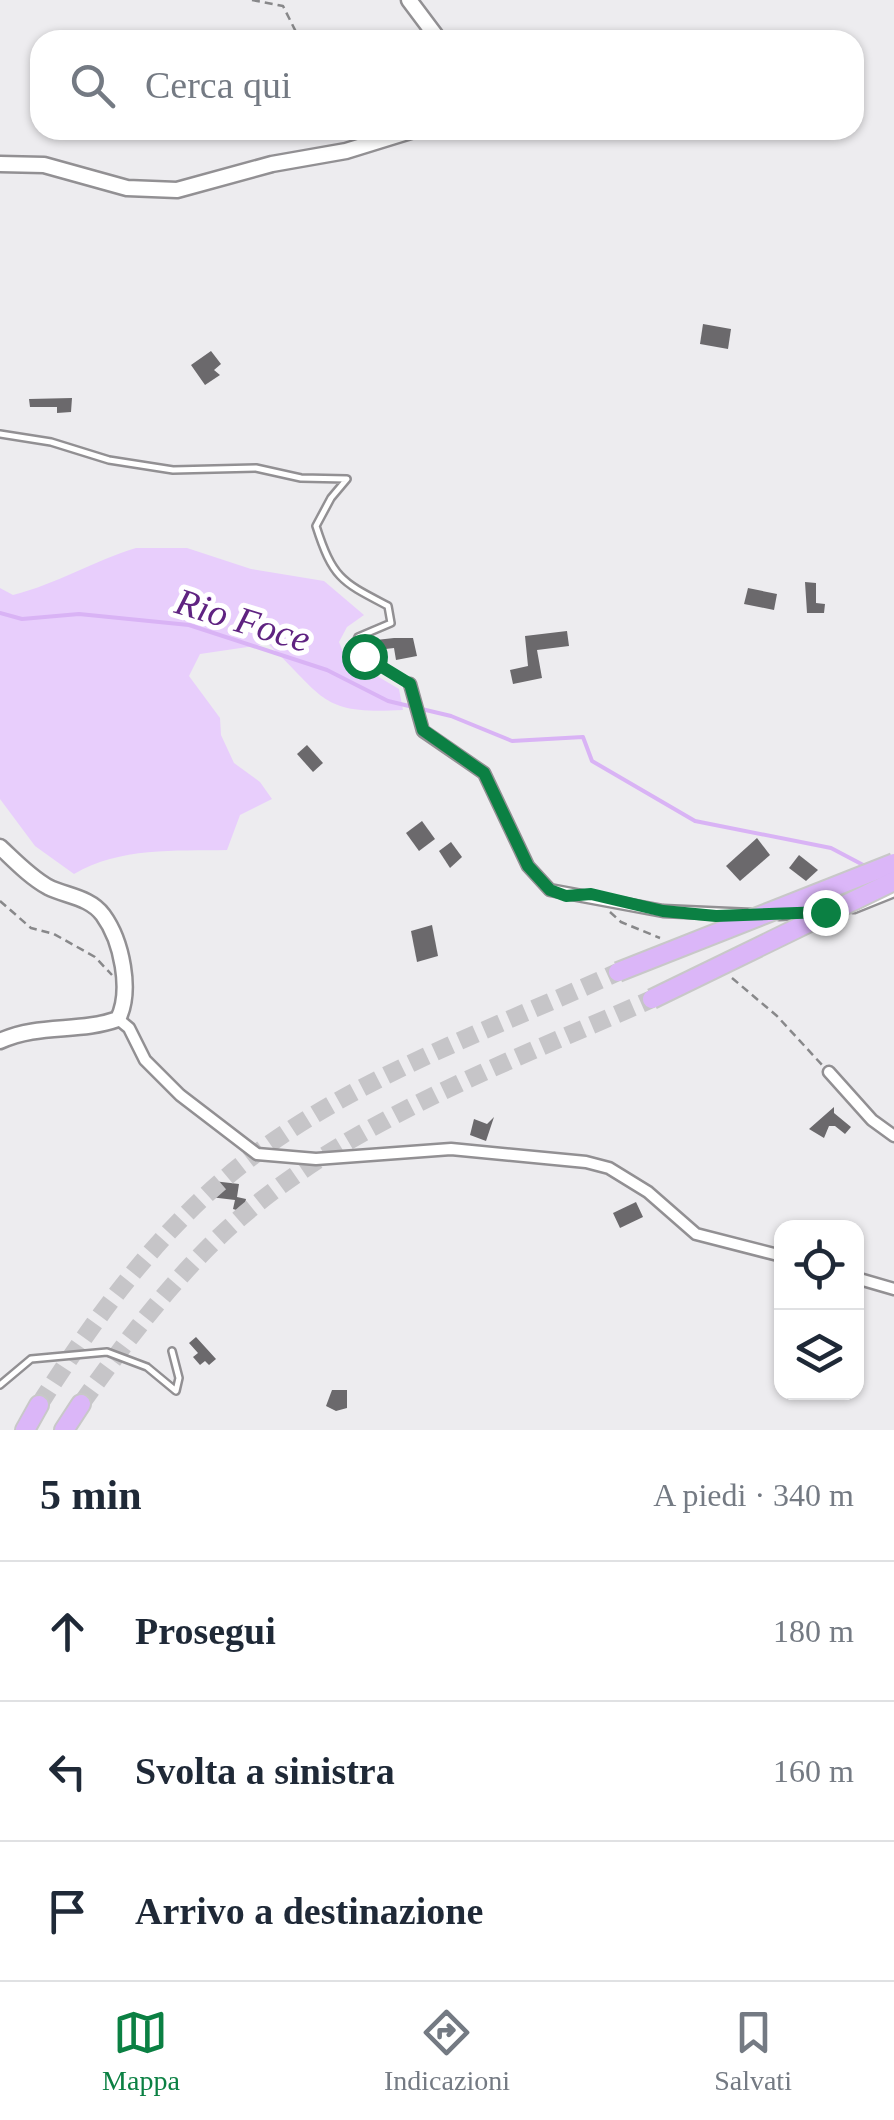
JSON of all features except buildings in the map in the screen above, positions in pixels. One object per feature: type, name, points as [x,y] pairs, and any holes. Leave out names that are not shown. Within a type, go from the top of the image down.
[{"type":"highway","points":[[618,972],[894,864]]},
{"type":"highway","points":[[652,1000],[894,881]]},
{"type":"highway","points":[[25,1430],[39,1404]]},
{"type":"highway","points":[[64,1430],[81,1404]]},
{"type":"main road","points":[[409,0],[432,30]]},
{"type":"main road","points":[[0,164],[44,165],[127,188],[178,190],[383,140]]},
{"type":"main road","points":[[0,847],[49,888],[78,897],[102,914],[117,948],[126,1003],[118,1019],[97,1026],[46,1026],[0,1041]]},
{"type":"street","points":[[410,684],[423,730],[484,773],[528,866],[550,890],[566,896],[591,894],[663,911],[716,916],[825,912],[866,905],[894,890]]},
{"type":"street","points":[[118,1019],[130,1028],[145,1060],[180,1095],[257,1154],[316,1159],[451,1149],[586,1162],[609,1168],[648,1192],[696,1234],[774,1254]]},
{"type":"street","points":[[829,1072],[872,1120],[894,1136]]},
{"type":"street","points":[[864,1280],[894,1289]]},
{"type":"lane","points":[[0,434],[51,442],[109,460],[173,470],[256,468],[301,478],[348,479],[331,498],[316,526],[328,556],[350,588],[388,606],[392,623],[358,637],[354,648],[410,684]]},
{"type":"lane","points":[[0,1384],[31,1359],[107,1352],[147,1367],[176,1392],[179,1378],[172,1351]]},
{"type":"path","points":[[252,0],[282,6],[295,30]]},
{"type":"path","points":[[0,900],[31,928],[54,934],[94,958],[125,992]]},
{"type":"shaded area","points":[[136,548],[187,548],[251,569],[324,581],[364,615],[347,627],[339,642],[345,657],[399,689],[403,710],[354,709],[325,699],[268,644],[200,654],[189,676],[220,718],[221,735],[234,763],[260,782],[272,799],[240,815],[227,850],[129,855],[74,874],[35,846],[0,799],[0,588],[13,595]]},
{"type":"waterway","name":"Rio Foce","points":[[0,613],[22,619],[79,614],[189,625],[327,670],[388,701],[451,716],[512,741],[583,737],[592,761],[695,821],[831,848],[867,867]]},
{"type":"tunnel","points":[[39,1405],[132,1274],[185,1215],[245,1162],[332,1104],[378,1080],[618,972]]},
{"type":"tunnel","points":[[81,1404],[183,1274],[268,1195],[318,1160],[426,1099],[652,999]]},
{"type":"route","points":[[364,656],[410,684],[423,730],[484,773],[507,814],[528,866],[550,890],[566,896],[591,894],[663,911],[716,916],[825,912]]}]
